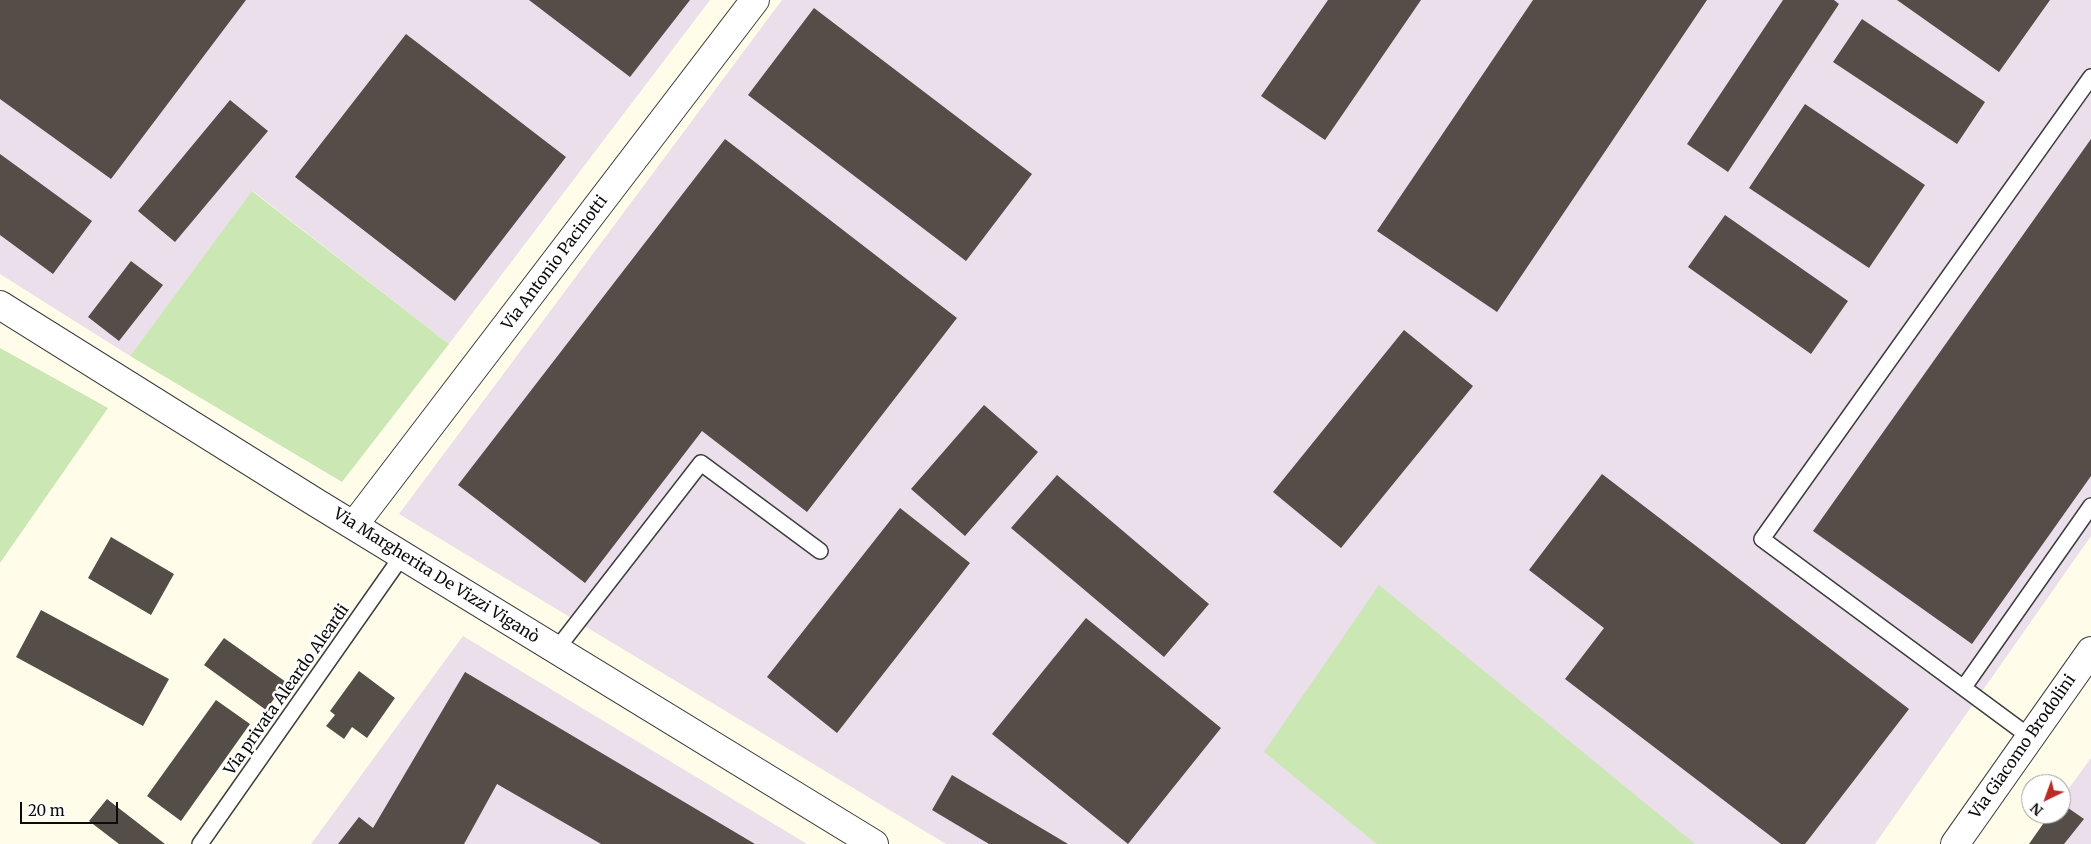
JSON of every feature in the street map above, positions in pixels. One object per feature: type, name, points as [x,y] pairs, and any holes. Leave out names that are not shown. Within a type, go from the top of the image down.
[{"type":"street","name":"Via Antonio Pacinotti","points":[[354,526],[755,0]]},
{"type":"street","name":"Via Margherita De Vizzi Viganò","points":[[0,305],[402,556],[874,844]]},
{"type":"street","name":"Via Giacomo Brodolini","points":[[1955,844],[2091,651]]},
{"type":"lane","points":[[2030,737],[1762,539],[2091,77]]},
{"type":"lane","points":[[556,650],[701,463],[820,551]]},
{"type":"lane","points":[[1964,687],[2091,506]]},
{"type":"lane","name":"Via privata Aleardo Aleardi","points":[[200,844],[402,556]]},
{"type":"shaded area","points":[[0,0],[710,0],[449,344],[253,191],[130,356],[0,274]]},
{"type":"shaded area","points":[[782,0],[2091,0],[2091,536],[1875,844],[946,844],[399,514]]},
{"type":"shaded area","points":[[463,636],[807,844],[311,844]]},
{"type":"shaded area","points":[[2091,758],[2091,844],[2029,844],[2043,824],[2071,824],[2071,785]]},
{"type":"green space","points":[[252,191],[449,344],[342,482],[130,356]]},
{"type":"green space","points":[[0,348],[108,408],[0,563]]},
{"type":"green space","points":[[1379,585],[1695,844],[1377,844],[1264,752]]},
{"type":"building","points":[[0,0],[246,0],[111,179],[0,99]]},
{"type":"building","points":[[529,0],[690,0],[630,77]]},
{"type":"building","points":[[1328,0],[1421,0],[1325,140],[1261,96]]},
{"type":"building","points":[[1533,0],[1707,0],[1497,312],[1377,231]]},
{"type":"building","points":[[1783,0],[1834,0],[1839,4],[1728,172],[1687,144]]},
{"type":"building","points":[[1897,0],[2050,0],[1999,72]]},
{"type":"building","points":[[814,8],[1032,174],[966,261],[748,95]]},
{"type":"building","points":[[1862,19],[1985,102],[1957,144],[1833,62]]},
{"type":"building","points":[[406,34],[566,157],[455,301],[295,177]]},
{"type":"building","points":[[230,100],[268,131],[175,242],[138,211]]},
{"type":"building","points":[[1805,104],[1925,185],[1869,268],[1749,188]]},
{"type":"building","points":[[725,139],[957,318],[807,512],[702,431],[585,583],[458,485]]},
{"type":"building","points":[[2091,139],[2091,476],[1972,644],[1813,531]]},
{"type":"building","points":[[0,154],[92,221],[53,274],[0,235]]},
{"type":"building","points":[[1725,215],[1848,301],[1811,354],[1688,267]]},
{"type":"building","points":[[131,261],[163,285],[119,341],[88,317]]},
{"type":"building","points":[[1404,330],[1473,386],[1341,548],[1273,492]]},
{"type":"building","points":[[984,405],[1038,452],[965,536],[911,489]]},
{"type":"building","points":[[1602,474],[1909,709],[1805,844],[1781,844],[1565,679],[1604,628],[1529,570]]},
{"type":"building","points":[[1057,475],[1209,604],[1164,657],[1011,528]]},
{"type":"building","points":[[900,508],[970,563],[837,733],[767,677]]},
{"type":"building","points":[[111,537],[174,574],[151,615],[88,578]]},
{"type":"building","points":[[41,610],[169,679],[143,726],[16,657]]},
{"type":"building","points":[[1086,618],[1221,728],[1128,844],[992,734]]},
{"type":"building","points":[[224,638],[286,682],[266,710],[204,665]]},
{"type":"building","points":[[359,671],[395,698],[367,738],[352,727],[344,739],[326,726],[335,715],[330,711]]},
{"type":"building","points":[[465,672],[755,844],[601,844],[497,784],[464,844],[338,844],[359,817],[373,828]]},
{"type":"building","points":[[216,700],[250,724],[181,821],[147,796]]},
{"type":"building","points":[[952,775],[1068,844],[989,844],[932,810]]},
{"type":"building","points":[[107,799],[165,844],[119,844],[89,821]]},
{"type":"building","points":[[2071,810],[2084,819],[2064,844],[2029,844],[2043,824],[2071,824]]}]
